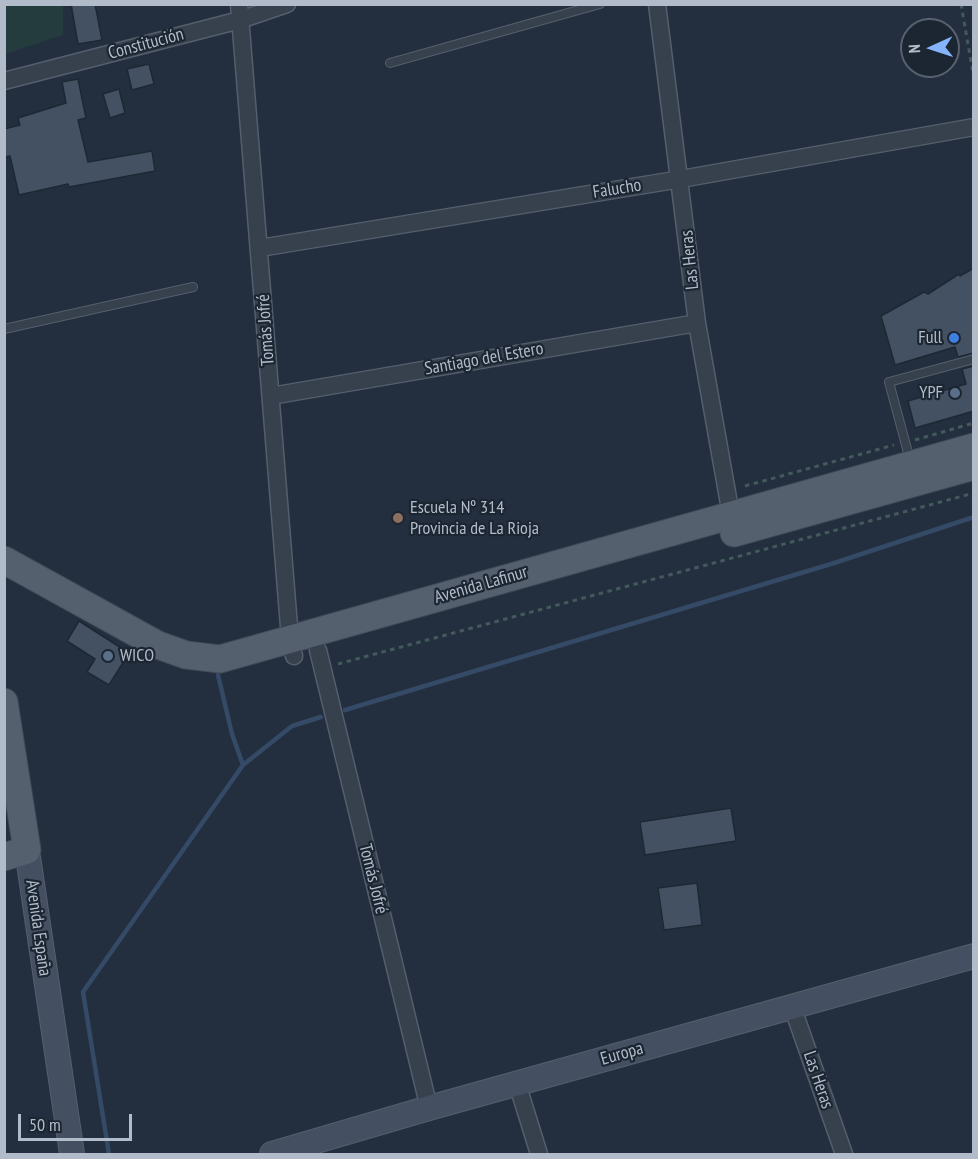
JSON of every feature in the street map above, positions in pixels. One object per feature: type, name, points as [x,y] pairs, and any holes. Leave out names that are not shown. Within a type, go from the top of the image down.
[{"type":"main road","name":"Avenida Lafinur","points":[[4,560],[158,645],[186,655],[220,659],[306,653],[731,515],[908,453],[974,447]]},
{"type":"main road","name":"Avenida Lafinur","points":[[4,578],[166,664],[191,673],[227,675],[974,466]]},
{"type":"main road","name":"Avenida España","points":[[4,702],[16,853],[72,1155]]},
{"type":"main road","name":"Europa","points":[[273,1155],[517,1083],[974,956]]},
{"type":"street","name":"Constitución","points":[[4,81],[239,12],[287,4]]},
{"type":"street","name":"Las Heras","points":[[657,4],[681,179],[697,323],[731,515]]},
{"type":"street","name":"Tomás Jofré","points":[[239,12],[271,396],[306,653],[429,1108]]},
{"type":"street","name":"Falucho","points":[[260,248],[681,179],[974,127]]},
{"type":"street","name":"Santiago del Estero","points":[[271,396],[697,323]]},
{"type":"street","name":"Las Heras","points":[[792,1006],[844,1155]]},
{"type":"street","points":[[517,1083],[539,1155]]},
{"type":"lane","points":[[390,63],[600,4]]},
{"type":"lane","points":[[4,329],[193,287]]},
{"type":"lane","points":[[908,453],[889,382],[974,359]]},
{"type":"path","points":[[961,4],[974,79]]},
{"type":"path","points":[[745,486],[908,453],[974,423]]},
{"type":"path","points":[[306,653],[974,493]]},
{"type":"green space","points":[[5,4],[63,5],[63,35],[5,54]]},
{"type":"building","points":[[71,4],[95,4],[102,40],[78,44]]},
{"type":"building","points":[[149,64],[154,84],[132,90],[127,69]]},
{"type":"building","points":[[78,79],[86,118],[78,120],[88,162],[152,151],[155,171],[69,187],[68,184],[19,195],[10,156],[4,157],[4,129],[20,125],[18,118],[66,103],[62,82]]},
{"type":"building","points":[[119,89],[125,113],[110,118],[103,94]]},
{"type":"building","points":[[974,268],[974,353],[958,357],[955,347],[895,365],[881,316],[924,292],[928,294],[959,274],[960,276]]},
{"type":"building","name":"YPF","points":[[974,366],[974,411],[915,428],[908,401],[966,384],[962,369]]},
{"type":"building","name":"WICO","points":[[79,621],[129,653],[109,685],[87,672],[95,659],[67,641]]},
{"type":"building","points":[[731,808],[736,841],[645,855],[640,822]]},
{"type":"building","points":[[697,883],[702,925],[664,930],[658,888]]},
{"type":"waterway","points":[[345,710],[831,564],[974,517]]},
{"type":"waterway","points":[[218,675],[232,734],[243,765]]},
{"type":"waterway","points":[[109,1154],[83,992],[243,765],[292,726],[321,717]]},
{"type":"place","name":"Full","points":[[954,338]]},
{"type":"place","name":"YPF","points":[[955,393]]},
{"type":"place","name":"Escuela Nº 314 Provincia de La Rioja","points":[[398,518]]},
{"type":"place","name":"WICO","points":[[108,656]]}]
